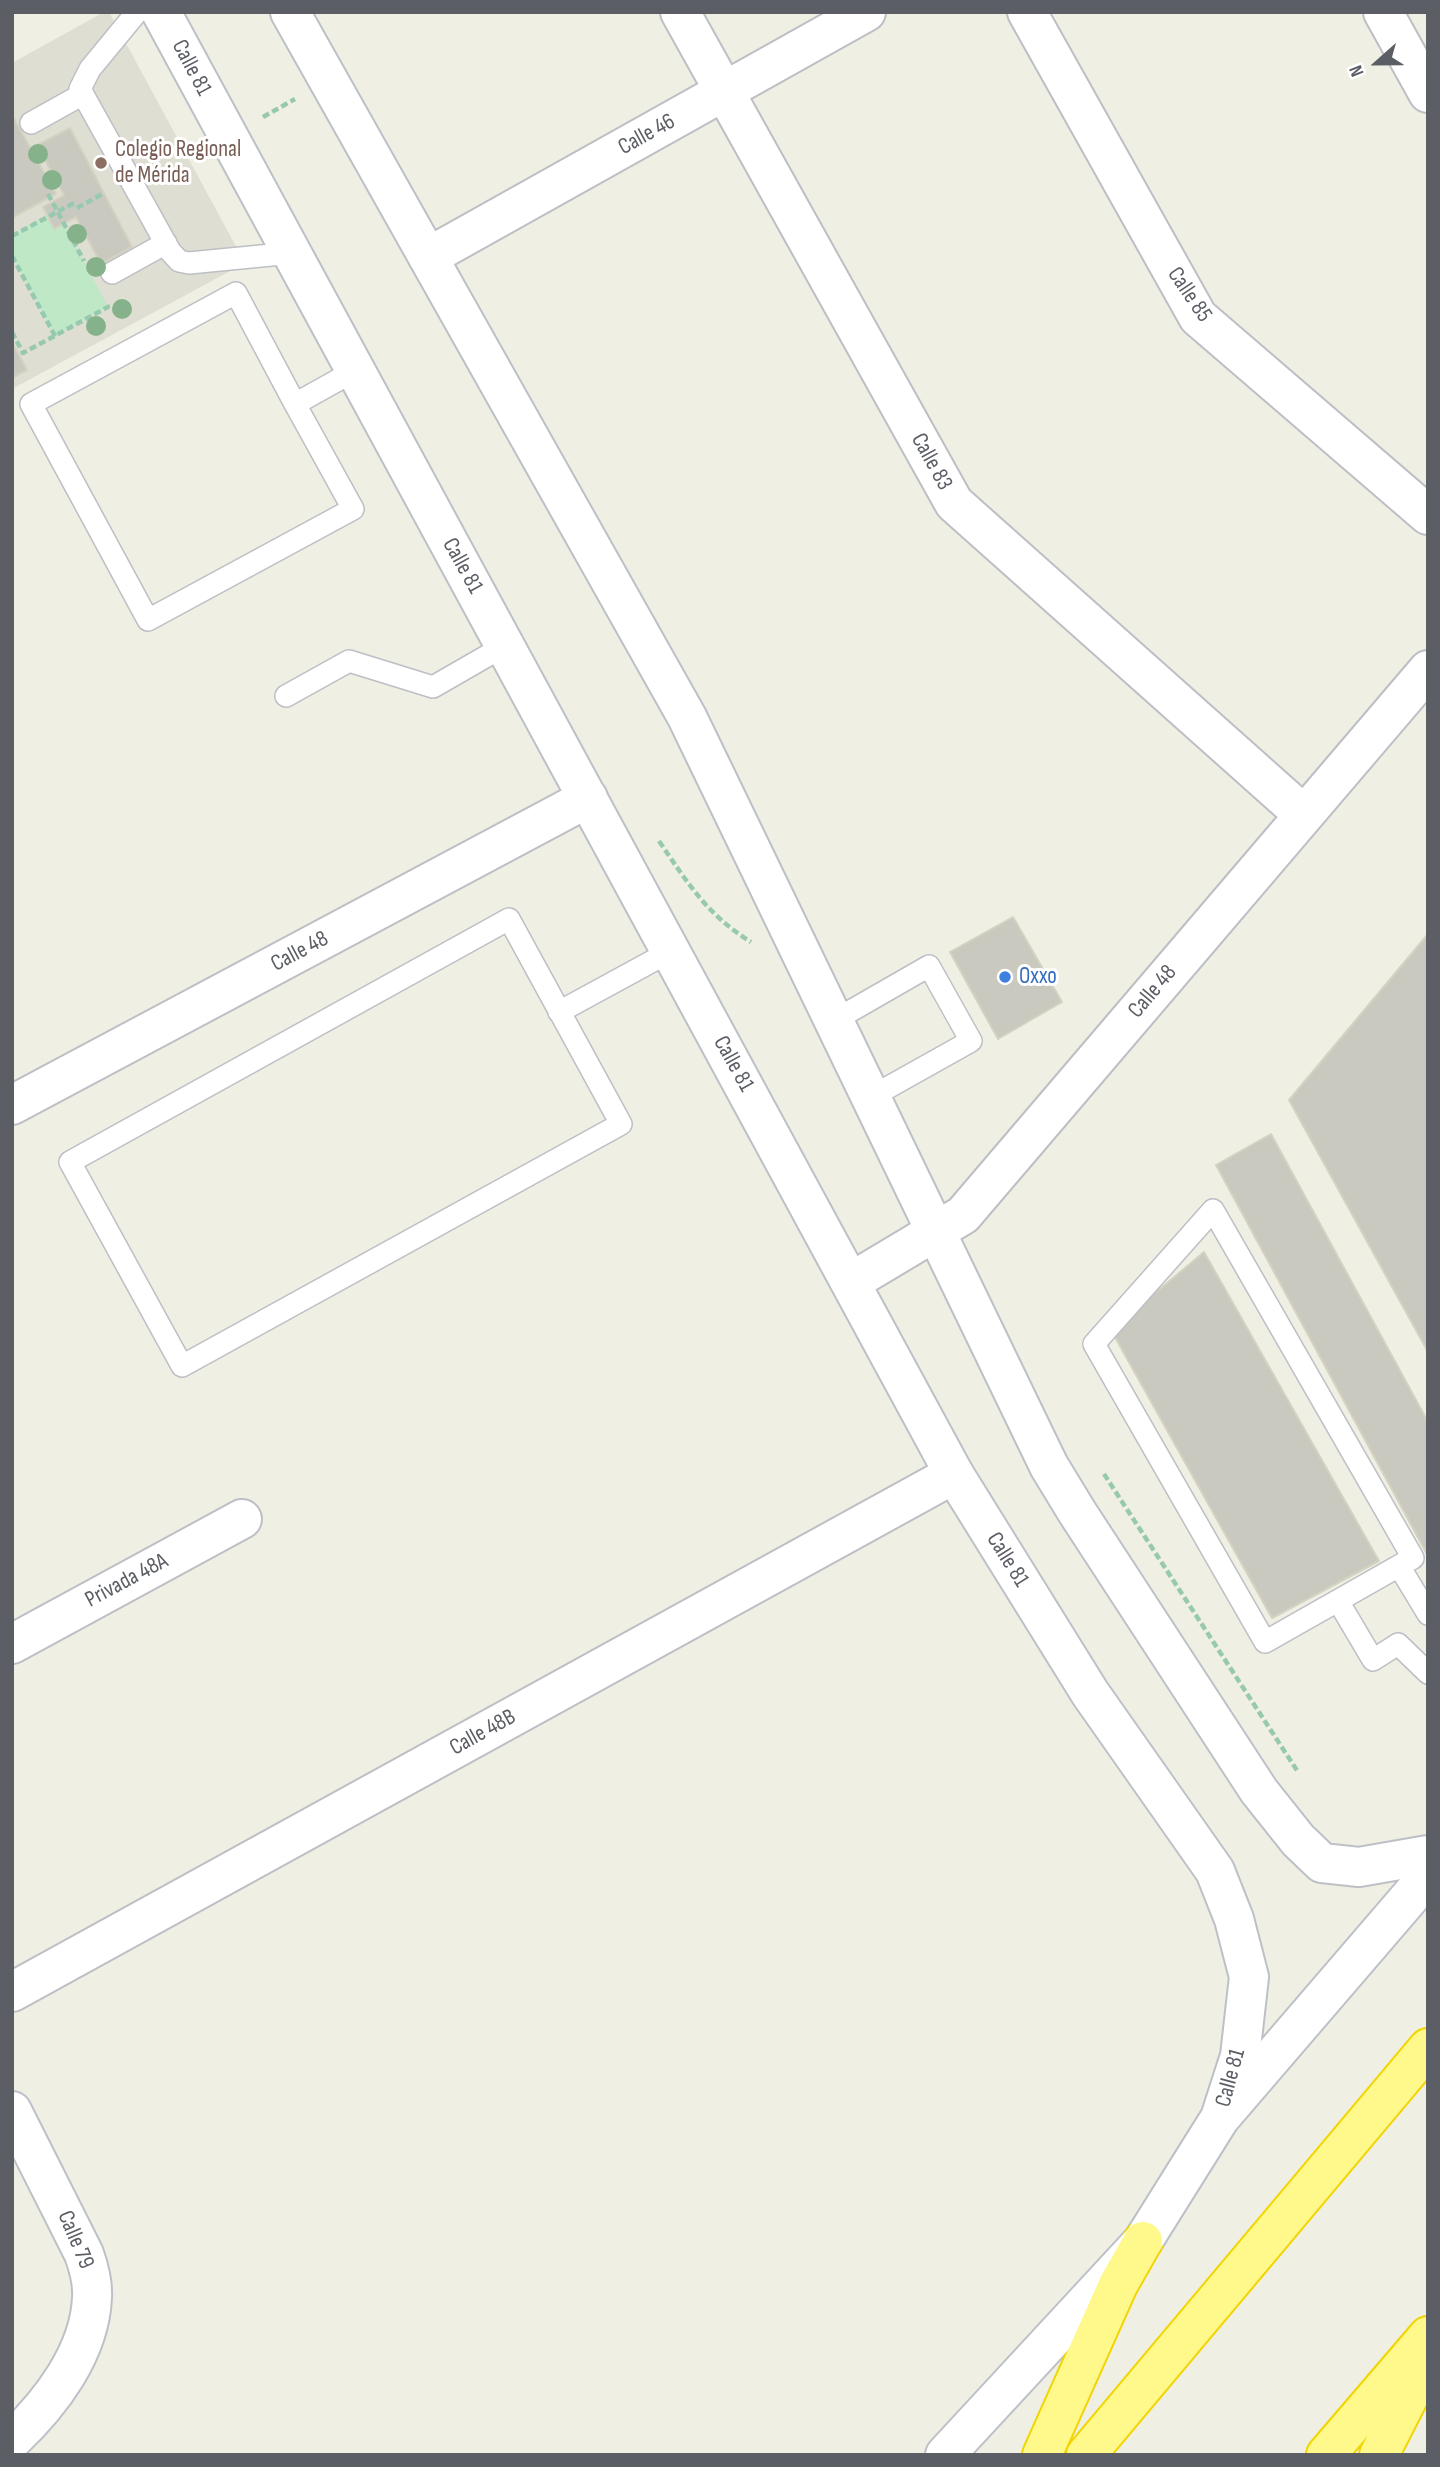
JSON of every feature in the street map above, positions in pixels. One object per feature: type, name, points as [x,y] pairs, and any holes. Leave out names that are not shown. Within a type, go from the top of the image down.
[{"type":"highway","points":[[1086,2455],[1428,2048]]},
{"type":"highway","points":[[1042,2455],[1118,2285],[1143,2241]]},
{"type":"highway","points":[[1326,2455],[1428,2336]]},
{"type":"highway","points":[[1379,2455],[1428,2359]]},
{"type":"street","name":"Calle 81","points":[[161,12],[954,1474],[1090,1693],[1215,1871],[1234,1919],[1249,1977],[1240,2056],[1220,2118]]},
{"type":"street","points":[[290,12],[687,717],[1049,1466],[1259,1791],[1298,1840],[1322,1863],[1359,1867],[1428,1855]]},
{"type":"street","name":"Calle 83","points":[[680,12],[954,503],[1304,815]]},
{"type":"street","name":"Calle 46","points":[[428,257],[866,12]]},
{"type":"street","name":"Calle 85","points":[[1027,12],[1198,317],[1428,514]]},
{"type":"street","points":[[1383,12],[1428,93]]},
{"type":"street","name":"Calle 48","points":[[851,1282],[963,1215],[1428,670]]},
{"type":"street","name":"Calle 48","points":[[12,1105],[588,798]]},
{"type":"street","name":"Calle 48B","points":[[12,1992],[954,1474]]},
{"type":"street","name":"Privada 48A","points":[[12,1644],[242,1519]]},
{"type":"street","points":[[945,2455],[1143,2241],[1220,2118],[1428,1876]]},
{"type":"street","name":"Calle 79","points":[[12,2111],[84,2254],[91,2276],[93,2298],[83,2342],[60,2383],[32,2421],[12,2440]]},
{"type":"lane","points":[[137,12],[90,69],[80,89],[166,243],[179,261],[189,263],[292,253]]},
{"type":"lane","points":[[31,123],[83,94]]},
{"type":"lane","points":[[112,273],[166,243]]},
{"type":"lane","points":[[236,293],[295,404],[353,509],[148,620],[31,404],[236,293]]},
{"type":"lane","points":[[295,404],[356,370]]},
{"type":"lane","points":[[286,696],[349,661],[433,687],[506,645]]},
{"type":"lane","points":[[509,919],[559,1012],[621,1124],[182,1366],[70,1162],[509,919]]},
{"type":"lane","points":[[559,1012],[671,951]]},
{"type":"lane","points":[[835,1020],[929,966],[971,1041],[871,1097]]},
{"type":"lane","points":[[1213,1210],[1413,1558],[1399,1566],[1265,1642],[1094,1344],[1213,1210]]},
{"type":"lane","points":[[1399,1566],[1428,1614]]},
{"type":"lane","points":[[1338,1601],[1373,1660],[1398,1644],[1428,1673]]},
{"type":"path","points":[[262,118],[297,97]]},
{"type":"path","points":[[48,194],[89,271]]},
{"type":"path","points":[[12,236],[74,203]]},
{"type":"path","points":[[12,256],[55,336]]},
{"type":"path","points":[[12,332],[23,353],[108,307],[102,295]]},
{"type":"path","points":[[1098,1465],[1301,1776]]},
{"type":"shaded area","name":"Colegio Regional de Mérida","points":[[104,12],[109,12],[245,263],[12,389],[12,63]]},
{"type":"green space","points":[[56,209],[108,307],[55,336],[12,256],[12,235]]},
{"type":"building","points":[[12,115],[56,194],[12,218]]},
{"type":"building","points":[[70,128],[132,247],[101,264],[76,217],[54,229],[43,207],[64,195],[37,145]]},
{"type":"building","points":[[12,342],[27,370],[12,378]]},
{"type":"building","name":"Oxxo","points":[[1013,917],[1062,1002],[998,1039],[950,952]]},
{"type":"building","points":[[1428,934],[1428,1352],[1289,1100]]},
{"type":"building","points":[[1271,1134],[1428,1422],[1428,1556],[1216,1165]]},
{"type":"building","points":[[1204,1252],[1379,1561],[1272,1618],[1111,1330]]},
{"type":"place","name":"Colegio Regional de Mérida","points":[[101,163]]},
{"type":"place","name":"Oxxo","points":[[1005,977]]}]
